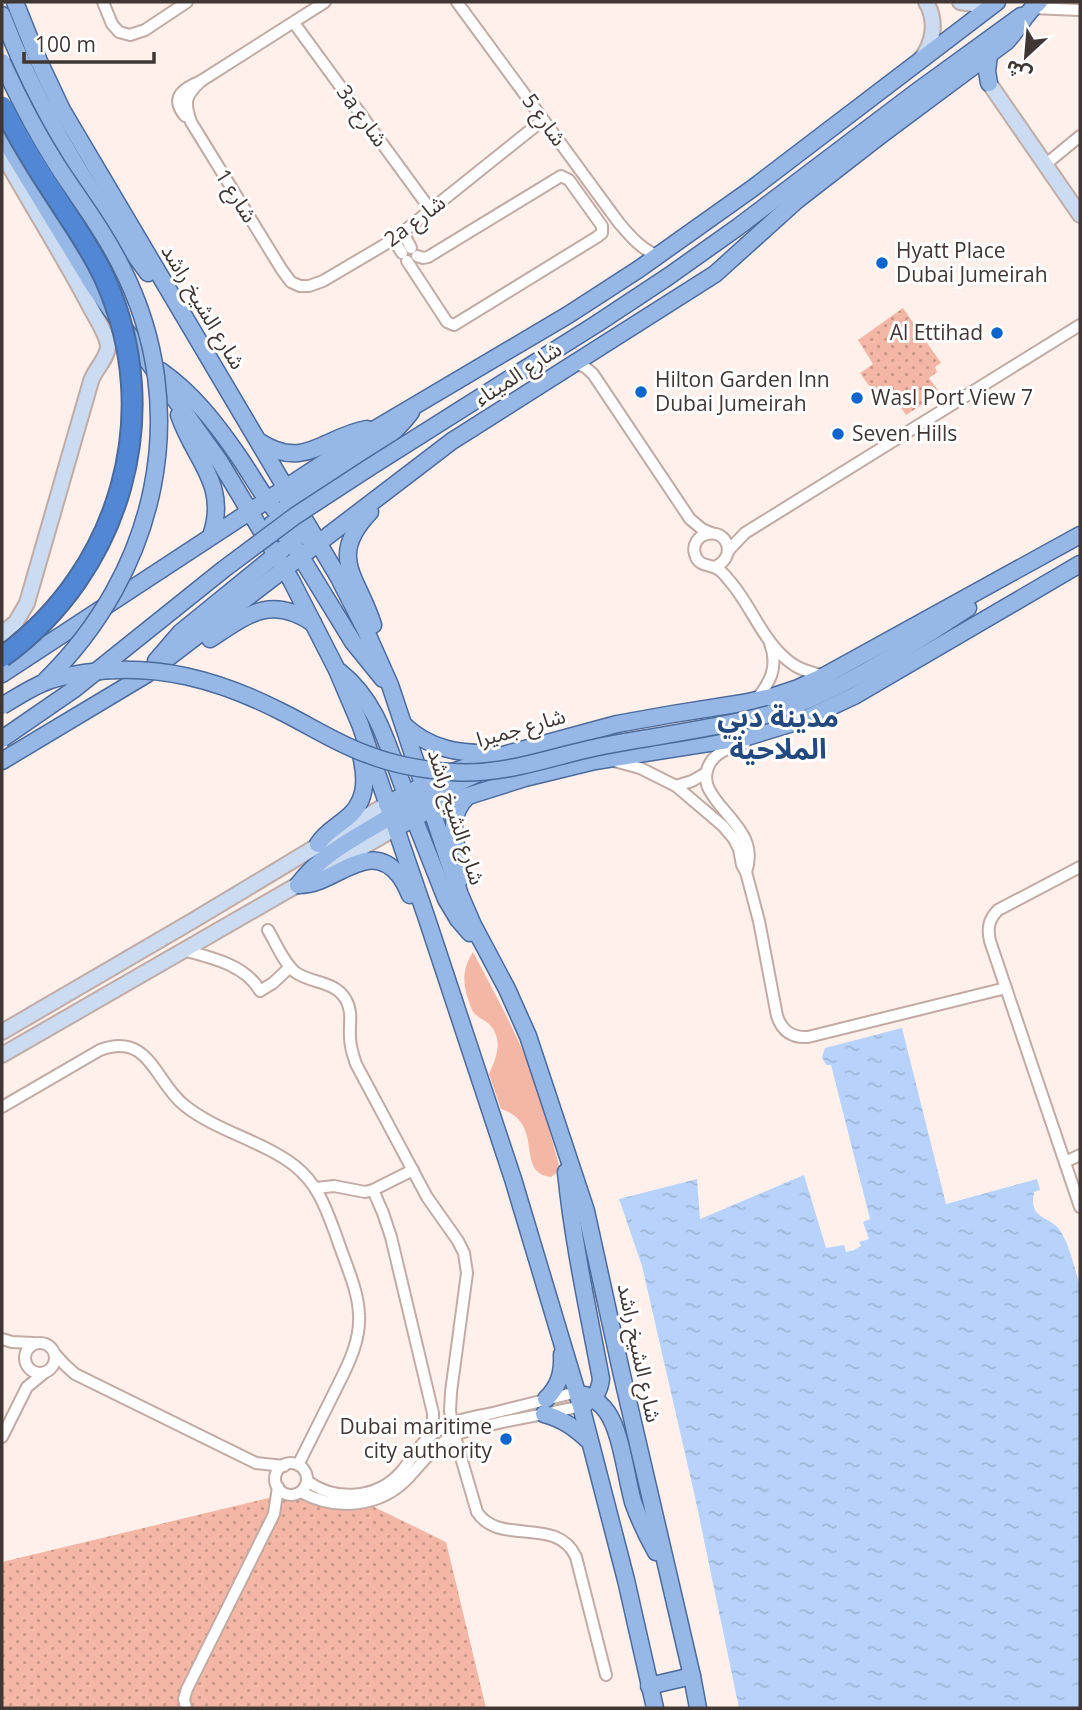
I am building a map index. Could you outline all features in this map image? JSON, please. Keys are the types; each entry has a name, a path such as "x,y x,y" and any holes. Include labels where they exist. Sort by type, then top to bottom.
{"highway":[{"path":"2,106 40,173 85,241 107,283 124,336 131,372 133,404 125,473 100,542 61,602 34,631 2,657"}],"main road":[{"name":"شارع الشيخ راشد","path":"15,2 62,110 289,494 297,530"},
{"name":"شارع الميناء","path":"2,674 266,500 289,494 377,428 639,269 762,181 996,2"},
{"path":"2,739 73,690 295,516 598,323 704,252 1035,5"},
{"name":"شارع الميناء","path":"2,761 147,674 178,652 277,556 301,556 453,441 727,265 782,213 1011,37 1035,5"},
{"path":"2,15 35,94 55,132 136,257 183,315"},
{"path":"989,55 989,83"},
{"path":"2,62 44,143 100,227 131,287 150,345 159,422 150,499 136,546 116,590 70,655 42,683 2,715"},
{"path":"964,72 989,83"},
{"name":"شارع الشيخ راشد","path":"2,135 75,256 147,362 220,462 277,556 337,670 360,724 460,895 528,1036 593,1236 607,1311 698,1708"},
{"path":"727,265 756,229 807,185 833,154"},
{"path":"147,362 179,385 198,403 238,455 276,520 277,556"},
{"path":"175,399 189,439 213,485 216,511 211,536"},
{"path":"276,520 289,494 384,440 399,427 416,404"},
{"path":"258,441 277,451 298,453 318,449 353,432 377,428"},
{"path":"379,658 372,620 351,573 349,546 359,524 401,480"},
{"path":"249,511 276,520 318,543"},
{"path":"147,674 162,652 181,632 277,556 297,530"},
{"path":"297,530 301,556 352,642 390,685"},
{"name":"شارع جميرا","path":"516,751 617,724 755,701 785,693 824,676 1080,535"},
{"name":"شارع الشيخ راشد","path":"318,543 353,604 379,658 404,725 409,806 426,916 513,1179 562,1342 584,1399 591,1443 655,1708"},
{"path":"2,706 43,683 74,674 119,668 163,671 208,681 251,697 368,755 417,768 484,772 534,764 598,747 732,724 806,702 858,677 1017,579 1045,555"},
{"path":"409,806 468,796 525,778 595,761 729,741 803,720 838,705 1080,564"},
{"path":"178,652 201,644 240,618 260,611 288,612 302,616 314,624"},
{"path":"337,670 360,691 372,708 451,909 465,928 482,944"},
{"path":"318,844 327,833 351,815 362,797 365,777 360,748 360,724"},
{"path":"404,725 422,740 443,749 476,753 516,751"},
{"path":"298,885 329,853 409,806 494,765 516,751"},
{"path":"460,895 461,873 453,826 458,807 468,796"},
{"path":"298,885 322,880 360,862 378,862 398,873 426,916"},
{"path":"564,1140 572,1219 601,1379 599,1390 584,1399"},
{"path":"562,1342 563,1362 559,1381 545,1407 591,1443"},
{"path":"584,1399 608,1412 614,1424 634,1504 666,1569"},
{"path":"649,1686 692,1676"}],"street":[{"path":"103,2 112,24 124,34 140,32 187,2"},
{"path":"294,23 325,2"},
{"name":"شارع 5","path":"457,2 632,238 658,256"},
{"path":"918,63 932,36 932,16 926,2"},
{"path":"960,2 980,5 996,2"},
{"path":"1035,5 1080,10"},
{"name":"شارع 1","path":"294,23 201,81 183,98 179,107 191,122 282,270 299,289"},
{"name":"3a شارع","path":"294,23 430,209"},
{"path":"989,83 1080,215"},
{"name":"2a شارع","path":"299,289 312,290 393,239 545,122"},
{"path":"1044,161 1079,137"},
{"path":"2,153 105,335 108,347 91,381 27,603 16,622 2,634"},
{"path":"393,239 409,255 428,257 561,176 569,180 602,226 597,237 454,325 447,322 409,255 403,232"},
{"name":"شارع 5","path":"632,238 638,254 639,269"},
{"path":"714,567 723,563 745,533 1080,325"},
{"path":"592,351 593,374"},
{"path":"575,363 593,374 690,519 702,529 723,538 745,533"},
{"path":"690,519 696,543 694,553 698,561 723,573 783,657 794,665 824,676"},
{"path":"696,543 702,536 711,533"},
{"path":"723,538 726,542 727,570 733,586"},
{"path":"755,701 773,669 774,657 767,638"},
{"path":"767,731 718,754 709,764 706,782 709,791 738,825 744,837 749,857 747,872 777,1016 783,1028 794,1036 808,1037 1006,988"},
{"path":"595,761 616,761 640,768 676,786 731,834 747,872"},
{"path":"676,786 706,773"},
{"path":"2,1032 213,909 318,844 409,806"},
{"path":"1080,867 993,915 988,934 1080,1207"},
{"path":"2,1055 298,885"},
{"path":"268,930 290,967 301,975 332,987 346,999 350,1010 353,1056 435,1211 461,1247 466,1260 467,1273 451,1392 453,1429 475,1506 481,1517 490,1525 555,1536 565,1542 573,1552 606,1675"},
{"path":"183,950 219,961 241,973 257,985 260,991 290,967"},
{"path":"2,1107 100,1050 118,1046 131,1048 146,1057 171,1093 183,1104 290,1163 316,1188 325,1204 356,1294 359,1324 353,1352 298,1465"},
{"path":"1065,1162 1080,1155"},
{"path":"316,1188 334,1186 360,1192 373,1190 413,1170"},
{"path":"373,1190 395,1249 433,1413 433,1433"},
{"path":"3,1340 46,1343 75,1374 256,1463 288,1495 299,1493 338,1504 358,1504 377,1499 402,1484 453,1429"},
{"path":"3,1340 34,1372 75,1374"},
{"path":"27,1387 26,1351 34,1343"},
{"path":"2,1437 27,1387 54,1365 55,1355"},
{"path":"307,1481 327,1492 341,1494 356,1495 377,1489 396,1476 433,1433 474,1428 545,1407 584,1399"},
{"path":"186,1708 184,1699 187,1689 274,1514 304,1489 307,1481 306,1473 298,1465 256,1463"},
{"path":"274,1514 276,1475 284,1465"}],"shaded area":[{"path":"903,308 941,363 935,367 937,372 929,378 940,393 906,415 886,385 874,393 860,373 873,364 858,340"},
{"path":"473,952 532,1073 559,1165 559,1171 551,1177 540,1174 534,1167 523,1125 515,1116 501,1109 489,1074 498,1048 496,1035 488,1023 472,1011 465,986 465,969"},
{"path":"327,1484 446,1542 486,1708 2,1708 2,1562"}],"water":[{"path":"902,1028 946,1204 1037,1179 1040,1190 1034,1192 1033,1201 1036,1212 1054,1224 1063,1235 1080,1286 1080,1708 739,1708 695,1497 642,1266 619,1199 697,1179 700,1219 804,1175 826,1248 844,1245 846,1252 861,1246 859,1242 869,1239 863,1222 870,1219 831,1065 826,1065 822,1057 825,1048"}],"place":[{"name":"Hyatt Place Dubai Jumeirah","path":"882,263"},
{"name":"Al Ettihad","path":"997,333"},
{"name":"Hilton Garden Inn Dubai Jumeirah","path":"641,392"},
{"name":"Wasl Port View 7","path":"857,398"},
{"name":"Seven Hills","path":"838,434"},
{"name":"Dubai maritime city authority","path":"506,1439"}],"district":[{"name":"مدينة دبي الملاحية","path":"778,733"}]}
